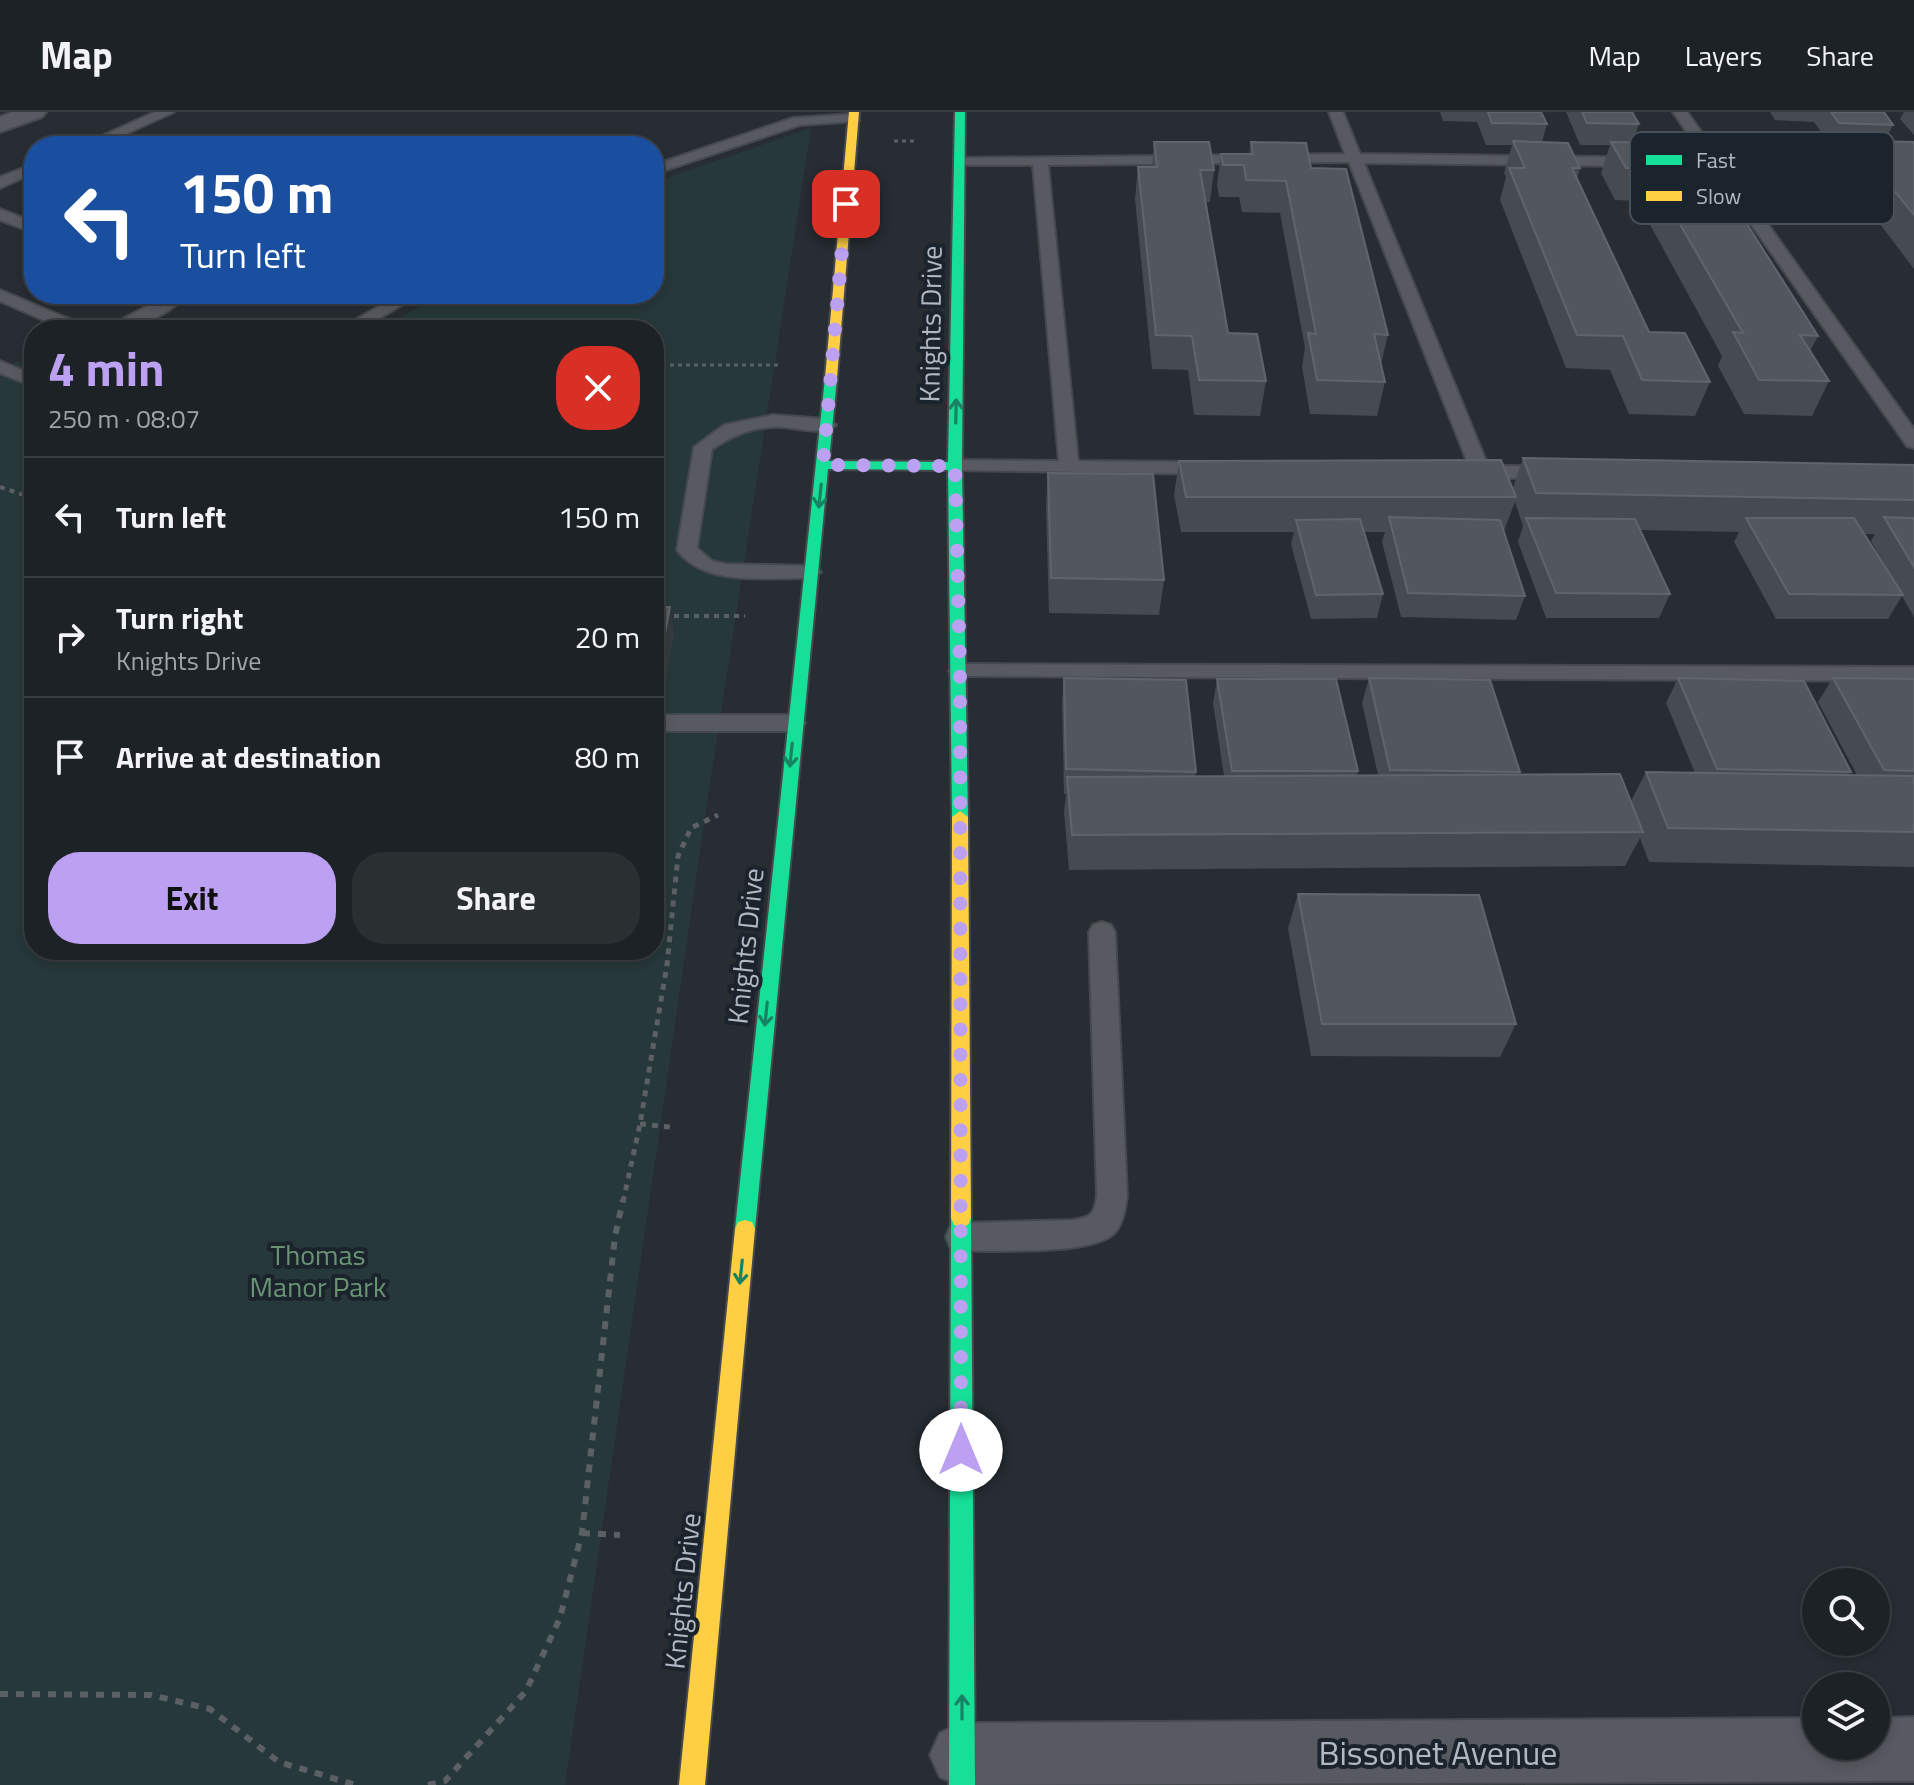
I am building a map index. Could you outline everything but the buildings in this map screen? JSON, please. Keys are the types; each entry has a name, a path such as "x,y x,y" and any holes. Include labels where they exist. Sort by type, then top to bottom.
{"street":[{"path":"0,125 34,112"},
{"name":"Knights Drive","path":"960,112 955,466 960,671 962,1770"},
{"name":"Knights Drive","path":"692,1785 794,723 827,425 854,115"},
{"path":"823,465 955,466"},
{"name":"Bissonet Avenue","path":"962,1770 1914,1749"}],"lane":[{"path":"111,136 167,112"},
{"path":"1336,112 1481,472"},
{"path":"1680,112 1693,132"},
{"path":"664,167 798,121 854,115"},
{"path":"961,161 1355,158 1630,163"},
{"path":"1040,160 1069,465"},
{"path":"1894,165 1914,165"},
{"path":"0,183 24,172"},
{"path":"0,214 24,224"},
{"path":"1757,224 1914,442"},
{"path":"0,295 57,320"},
{"path":"139,320 168,304"},
{"path":"365,320 394,304"},
{"path":"0,366 24,377"},
{"path":"811,572 726,570 705,566 687,550 703,447 731,429 773,421 827,425"},
{"path":"955,466 1227,468"},
{"path":"1449,472 1573,472"},
{"path":"960,671 1914,674"},
{"path":"664,723 794,723"},
{"path":"961,1237 1097,1229 1108,1219 1112,1196 1102,932"}],"path":[{"path":"892,141 922,141"},
{"path":"664,365 781,365"},
{"path":"0,487 24,495"},
{"path":"664,616 745,616"},
{"path":"428,1785 445,1781 526,1691 560,1618 582,1533 615,1236 640,1124 667,965 678,856 691,828 718,815"},
{"path":"640,1124 670,1127"},
{"path":"582,1533 620,1535"},
{"path":"0,1694 151,1695 210,1709 279,1762 356,1785"}],"green space":[{"name":"Thomas Manor Park","path":"811,128 706,809 565,1785 0,1785 0,370 18,361 24,364 24,960 664,960 664,320 396,320 424,304 664,304 664,179"}],"traffic: fast":[{"path":"960,112 955,466 960,817"},
{"path":"745,1229 831,378"},
{"path":"823,465 955,466"},
{"path":"961,1218 962,1785"}],"traffic: slow":[{"path":"831,378 854,112"},
{"path":"960,817 961,1218"},
{"path":"692,1785 745,1229"}],"route":[{"path":"846,204 823,465 955,466 960,671 961,1450"}]}
